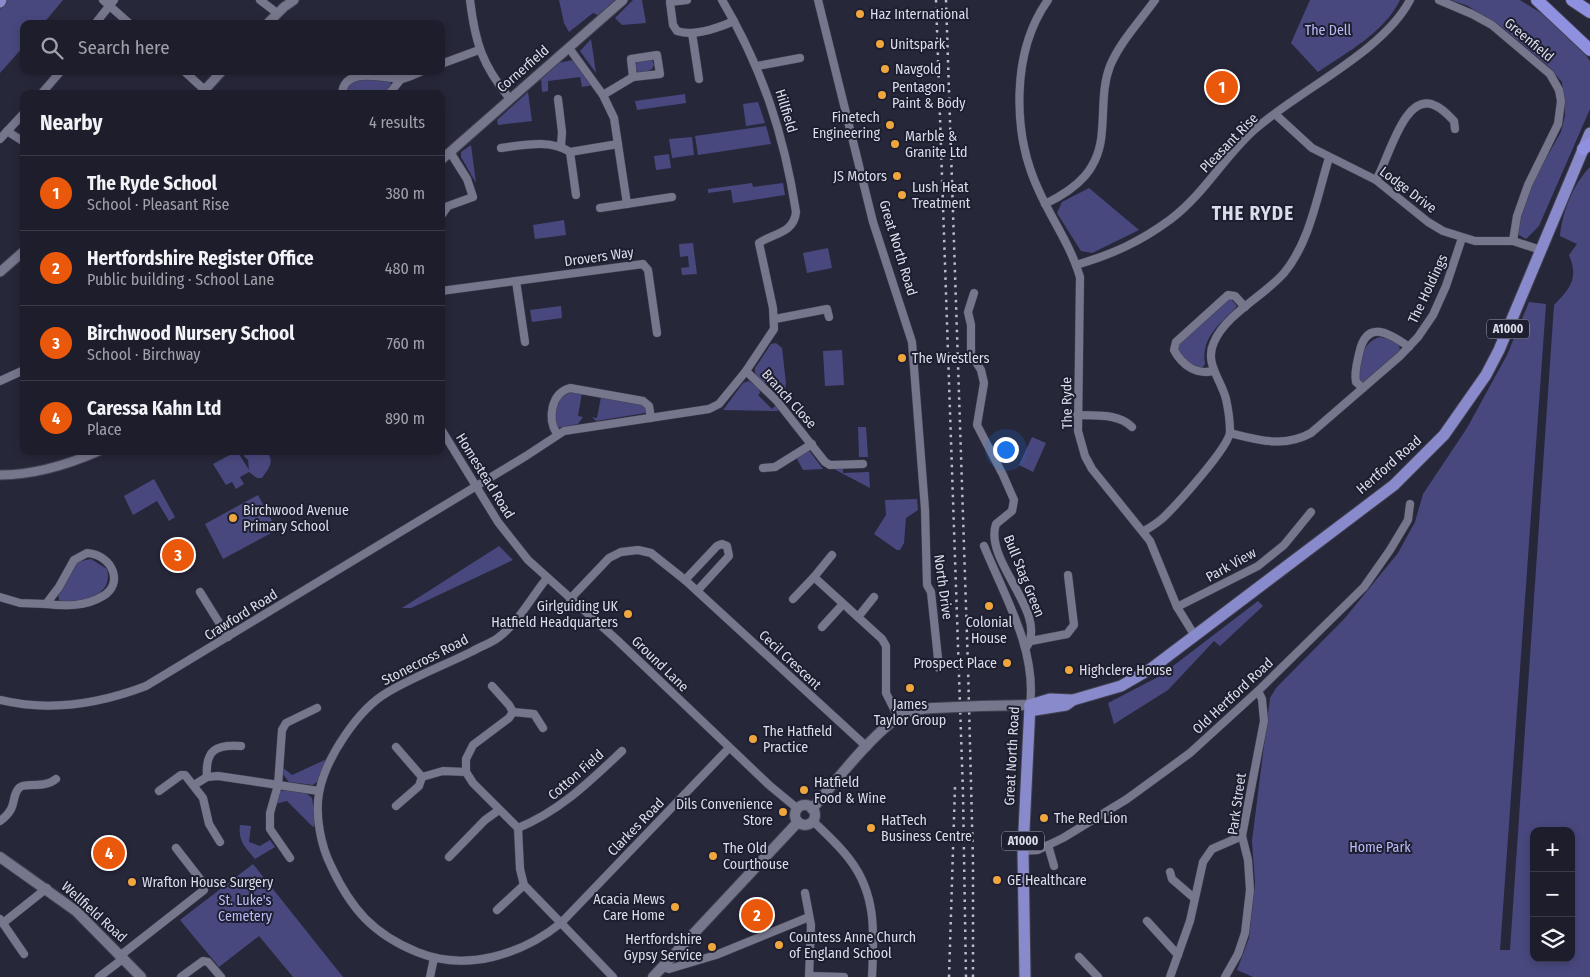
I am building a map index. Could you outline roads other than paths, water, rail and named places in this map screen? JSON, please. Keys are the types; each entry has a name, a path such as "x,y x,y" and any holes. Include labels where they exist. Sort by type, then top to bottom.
{"highway":[{"path":"1537,0 1590,50"},
{"path":"1572,0 1590,12"}],"main road":[{"name":"Hertford Road","path":"1030,705 1035,710 1066,705 1073,700 1121,686 1152,668 1394,485 1444,435 1469,401 1499,350 1540,250 1587,146 1590,133"},
{"path":"812,809 866,747 898,717 914,710 934,708 1030,705"},
{"name":"Great North Road","path":"1025,977 1023,851 1030,705"},
{"path":"806,806 815,813 813,821 808,825 798,822 796,815 798,809 806,806"},
{"path":"653,977 798,822"},
{"name":"Wellfield Road","path":"0,857 47,888 76,911 141,977"}],"street":[{"path":"260,0 277,13"},
{"path":"271,20 294,0"},
{"path":"470,0 479,50 501,87 510,98"},
{"name":"Cornerfield","path":"445,156 623,0"},
{"path":"687,0 670,2 672,17 677,30 692,33 722,27 734,21"},
{"name":"Hillfield","path":"722,0 757,66 770,98 784,149 796,212 793,225 759,243 775,319"},
{"name":"Great North Road","path":"818,0 873,222 912,342 925,509"},
{"name":"The Ryde","path":"1048,0 1033,28 1022,68 1020,88 1026,151 1038,189 1076,265 1081,287 1077,415 1082,446 1092,469 1144,531 1150,541 1177,607 1195,636"},
{"path":"1045,204 1076,187 1094,163 1100,149 1104,89 1110,66 1121,47 1155,0"},
{"name":"Pleasant Rise","path":"1076,265 1127,248 1172,218 1212,179 1253,131 1389,30 1410,0"},
{"name":"Greenfield","path":"1438,0 1472,14 1492,26 1550,74 1559,90 1561,101 1558,124 1528,185 1517,216 1512,241"},
{"path":"98,20 109,2 126,20"},
{"path":"692,33 699,79"},
{"path":"569,48 603,95 614,118 627,204"},
{"path":"445,63 479,50"},
{"path":"757,66 800,58"},
{"path":"44,90 58,75"},
{"path":"188,75 203,90"},
{"path":"207,90 219,75"},
{"path":"392,90 401,79 412,75"},
{"path":"343,90 346,83 355,77 388,76 401,79"},
{"path":"603,95 633,77"},
{"path":"558,98 562,132 561,146"},
{"path":"1376,180 1382,171 1398,129 1417,107 1428,104 1438,106 1454,121 1454,128"},
{"name":"Lodge Drive","path":"1276,114 1312,148 1376,180 1428,222 1462,238 1475,241 1512,241 1540,250"},
{"path":"0,139 20,117"},
{"path":"7,131 20,139"},
{"path":"501,148 539,143 561,146 570,152 618,144"},
{"path":"445,210 448,206 473,197 468,179 450,152"},
{"path":"570,152 576,195"},
{"path":"1144,531 1165,516 1203,473 1230,433 1226,400 1213,371 1211,360 1213,342 1218,334 1245,307 1269,288 1294,258 1303,241 1329,158"},
{"path":"600,208 672,197"},
{"name":"The Holdings","path":"1230,433 1286,443 1299,440 1311,433 1409,347 1432,315 1456,262 1462,238"},
{"path":"0,272 20,254"},
{"name":"Drovers Way","path":"445,290 643,264 648,270 657,333"},
{"path":"516,281 525,342"},
{"name":"Bull Stag Green","path":"974,293 968,312 972,354 981,370 984,383 978,430 1003,475 1014,500 1012,511 996,524 994,540 1030,622 1031,641"},
{"path":"1213,371 1199,373 1191,370 1174,350 1176,342 1225,296 1235,296 1245,307"},
{"path":"775,319 828,309 829,316"},
{"name":"Crawford Road","path":"0,700 49,706 78,704 119,696 146,686 477,486 557,434 586,427 715,407 746,371 771,336 775,319"},
{"path":"1363,388 1356,382 1355,372 1361,345 1368,333 1387,334 1409,347"},
{"name":"Branch Close","path":"746,371 777,401 830,465 863,464"},
{"path":"0,380 20,372"},
{"path":"557,434 552,421 554,400 563,390 570,388 643,401 649,406 651,418"},
{"path":"1077,415 1117,417 1126,421 1132,427"},
{"name":"Homestead Road","path":"445,435 508,535"},
{"name":"Branch Close","path":"763,468 775,467 812,444"},
{"path":"0,475 34,473 58,468 89,455"},
{"name":"Old Hertford Road","path":"1023,851 1038,850 1048,845 1147,785 1190,753 1258,691 1364,587 1408,520 1410,504"},
{"name":"North Drive","path":"925,509 927,585 931,592 939,668"},
{"name":"Park View","path":"1177,607 1258,566 1284,545 1311,512"},
{"name":"Ground Lane","path":"508,535 528,560 547,578 616,639 769,786 798,809"},
{"path":"685,580 717,546 727,546 729,556 696,591"},
{"name":"Great North Road","path":"984,546 1026,648 1032,688 1030,705"},
{"name":"Cecil Crescent","path":"570,599 609,558 621,552 638,550 651,553 685,580 866,747"},
{"path":"0,597 20,603 69,606 90,602 105,595 113,582 113,573 108,561 96,554 81,555 70,565 59,588 46,604"},
{"path":"793,599 832,555"},
{"path":"1026,648 1031,641 1067,634 1072,630 1074,625 1068,575"},
{"path":"814,577 882,639 886,646 886,693 898,717"},
{"name":"Stonecross Road","path":"547,578 499,638 386,693 354,722 341,741 319,791 320,824 327,858 352,904 367,922 381,933 406,947 434,958 464,960 490,958 514,952 532,944 561,923"},
{"path":"200,592 228,638"},
{"path":"858,617 874,597"},
{"path":"822,627 843,604"},
{"path":"492,686 513,712 534,714 543,728"},
{"name":"Park Street","path":"1225,977 1238,954 1245,933 1250,890 1248,860 1242,836 1264,721 1262,699 1258,691"},
{"path":"290,858 270,829 270,812 278,785 282,730 286,723 317,708"},
{"path":"513,712 509,718 473,745 466,759 466,772 499,810 518,828 520,869 524,885 613,977"},
{"path":"207,776 208,756 226,744 241,746"},
{"path":"396,747 422,777"},
{"name":"Clarkes Road","path":"561,923 729,748"},
{"name":"Cotton Field","path":"518,828 558,808 583,789 622,751"},
{"path":"422,777 443,771 466,772"},
{"path":"158,791 181,775 185,775 205,802 209,824 220,842"},
{"path":"194,786 207,776 218,776 319,791"},
{"path":"396,806 419,786 422,777"},
{"path":"0,821 11,813 18,789 22,786 49,785 56,779"},
{"path":"449,856 485,820 499,810"},
{"path":"813,821 850,859 861,876 870,897 874,928 872,977"},
{"path":"1170,977 1190,921 1202,864 1212,849 1242,836"},
{"path":"1048,845 1054,866"},
{"path":"99,977 204,890 204,884 176,848"},
{"path":"184,858 192,852"},
{"path":"1170,872 1172,879 1194,898"},
{"path":"497,910 524,885"},
{"path":"24,954 1,921 47,888"},
{"path":"805,893 809,917 810,976 844,976"},
{"path":"663,967 669,969 716,955 809,917"},
{"path":"1147,921 1178,955"},
{"path":"1080,957 1097,977"},
{"path":"430,977 434,958"},
{"path":"181,977 203,961 208,962 221,977"}],"railway":[{"path":"936,0 963,793 966,977"},
{"path":"946,0 968,667 973,861 973,977"},
{"path":"949,977 955,787"}],"place":[{"name":"Haz International","path":"860,14"},
{"name":"Unitspark","path":"880,44"},
{"name":"Navgold","path":"885,69"},
{"name":"The Ryde School","path":"1222,87"},
{"name":"Pentagon Paint & Body","path":"882,95"},
{"name":"Finetech Engineering","path":"890,125"},
{"name":"Marble & Granite Ltd","path":"895,144"},
{"name":"JS Motors","path":"897,176"},
{"name":"Lush Heat Treatment","path":"902,195"},
{"name":"The Wrestlers","path":"902,358"},
{"name":"Birchwood Avenue Primary School","path":"233,518"},
{"name":"Birchwood Nursery School","path":"178,555"},
{"name":"Colonial House","path":"989,606"},
{"name":"Girlguiding UK Hatfield Headquarters","path":"628,614"},
{"name":"Prospect Place","path":"1007,663"},
{"name":"Highclere House","path":"1069,670"},
{"name":"James Taylor Group","path":"910,688"},
{"name":"The Hatfield Practice","path":"753,739"},
{"name":"Hatfield Food & Wine","path":"804,790"},
{"name":"Dils Convenience Store","path":"783,812"},
{"name":"The Red Lion","path":"1044,818"},
{"name":"HatTech Business Centre","path":"871,828"},
{"name":"Caressa Kahn Ltd","path":"109,853"},
{"name":"The Old Courthouse","path":"713,856"},
{"name":"GE Healthcare","path":"997,880"},
{"name":"Wrafton House Surgery","path":"132,882"},
{"name":"Acacia Mews Care Home","path":"675,907"},
{"name":"Hertfordshire Register Office","path":"757,915"},
{"name":"Countess Anne Church of England School","path":"779,945"},
{"name":"Hertfordshire Gypsy Service","path":"712,947"}],"district":[{"name":"THE RYDE","path":"1253,213"}],"park label":[{"name":"The Dell","path":"1328,30"},
{"name":"Home Park","path":"1380,847"},
{"name":"St. Luke's Cemetery","path":"245,908"}]}
